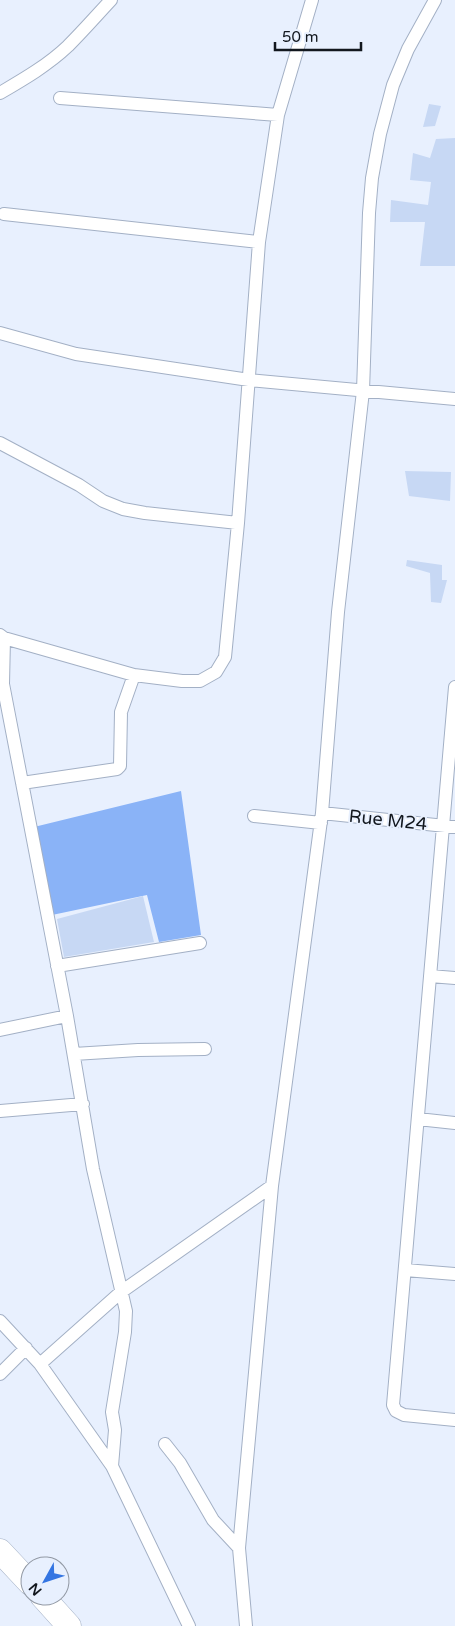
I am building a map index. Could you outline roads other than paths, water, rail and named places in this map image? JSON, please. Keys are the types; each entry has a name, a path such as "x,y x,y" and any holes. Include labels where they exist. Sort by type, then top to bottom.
{"highway":[{"path":"0,1551 20,1572"},
{"path":"51,1606 70,1626"}],"street":[{"path":"0,93 32,75 68,46 111,0"},
{"path":"112,1466 115,1430 112,1412 125,1332 126,1311 93,1168 58,966 2,684 2,637 134,675 182,681 200,682 216,672 225,657 238,523 259,242 278,115 312,0"},
{"path":"246,1626 239,1548 272,1186 321,818 338,612 363,390 369,213 372,178 378,143 393,85 408,49 435,0"},
{"path":"60,98 278,115"},
{"path":"4,214 259,242"},
{"path":"0,333 76,354 249,380 455,399"},
{"path":"0,443 79,485 103,501 123,509 238,523"},
{"path":"22,784 117,769 120,766 121,712 134,675"},
{"path":"455,687 449,826 430,976 393,1405 396,1411 404,1415 455,1420"},
{"name":"Rue M24","path":"254,816 449,826"},
{"path":"58,966 200,943"},
{"path":"430,976 455,978"},
{"path":"0,1030 67,1016"},
{"path":"74,1054 138,1050 205,1049"},
{"path":"0,1111 83,1104"},
{"path":"418,1119 455,1123"},
{"path":"40,1364 121,1292 272,1186"},
{"path":"405,1270 455,1274"},
{"path":"0,1321 40,1364 112,1466 189,1626"},
{"path":"0,1374 26,1348"},
{"path":"165,1444 180,1463 214,1520 239,1548"}]}
